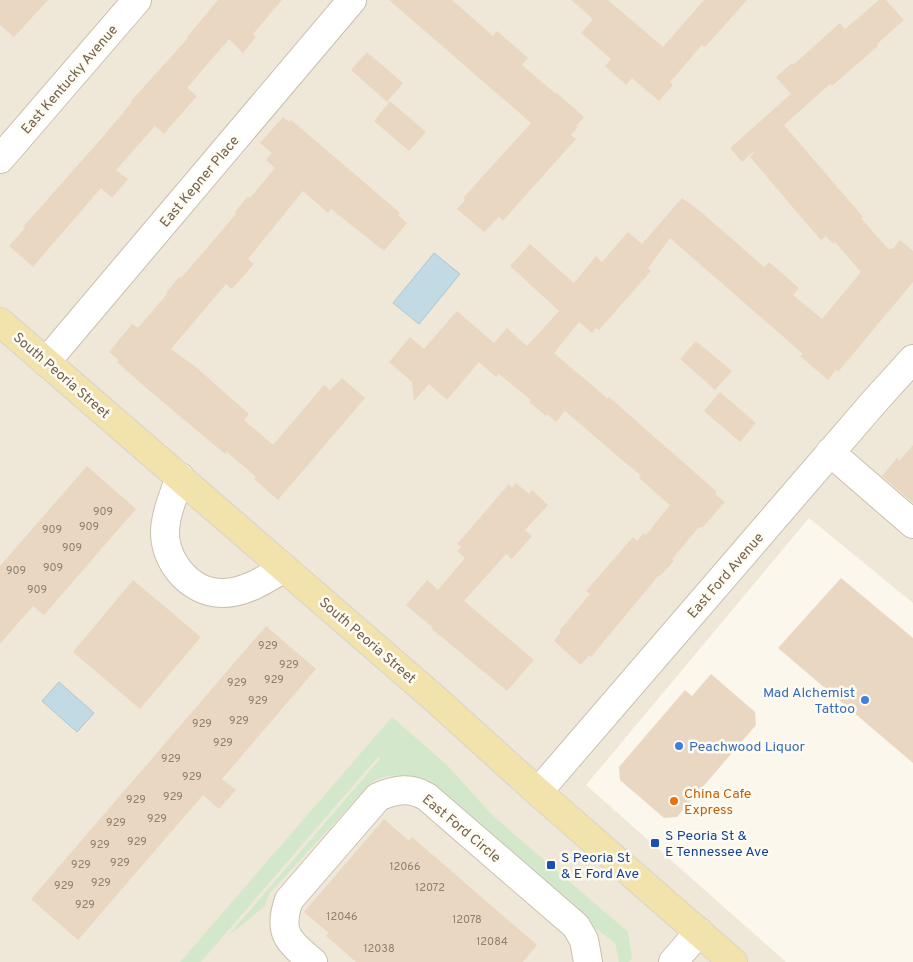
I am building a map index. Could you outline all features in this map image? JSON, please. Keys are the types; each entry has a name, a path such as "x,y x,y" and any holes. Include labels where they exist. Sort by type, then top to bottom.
{"main road":[{"name":"South Peoria Street","path":"0,322 433,697 538,792 733,962"}],"street":[{"name":"East Kentucky Avenue","path":"0,159 137,0"},
{"name":"East Kepner Place","path":"46,362 352,0"},
{"name":"East Ford Avenue","path":"538,792 830,452 913,359"},
{"path":"830,452 913,524"},
{"path":"180,477 165,523 166,544 171,558 184,576 193,583 208,590 223,593 239,591 255,585 284,568"},
{"name":"East Ford Circle","path":"313,962 292,944 285,930 284,915 289,900 378,797 393,790 408,789 427,797 576,926 584,940 588,962"},
{"path":"673,962 699,932"}],"shaded area":[{"path":"0,0 913,0 913,603 809,518 586,785 786,962 0,962"}],"green space":[{"path":"392,717 447,765 492,815 628,932 632,958 629,962 619,962 615,943 572,911 420,782 396,776 385,777 372,782 270,893 264,907 227,937 380,759 378,757 201,962 180,962"}],"water":[{"path":"434,253 460,274 419,324 393,303"},
{"path":"59,682 94,713 77,732 42,701"}],"building":[{"path":"0,0 48,0 14,37 0,25"},
{"path":"218,0 282,0 253,34 256,37 243,53 229,39 187,88 197,96 164,134 155,126 116,170 128,179 112,198 101,188 33,267 9,246 25,228 23,227 101,139 131,101 188,38"},
{"path":"389,0 452,0 493,36 497,31 528,58 522,65 584,117 571,135 576,139 503,221 499,217 484,232 457,209 465,200 463,198 531,123"},
{"path":"571,0 608,0 663,47 704,0 747,0 705,47 702,45 670,82 673,85 659,101 632,78 626,85 605,66 611,59 581,33 593,19"},
{"path":"879,0 886,0 904,20 877,44 878,46 832,86 830,84 784,125 889,250 893,249 900,240 913,251 913,282 838,372 836,370 828,380 800,356 803,354 670,238 648,268 651,271 599,330 596,328 592,333 579,322 554,353 608,399 609,397 717,492 715,494 725,502 704,526 699,527 672,559 674,561 659,575 591,657 589,655 581,665 554,641 561,632 559,631 590,594 586,591 633,537 637,541 644,533 646,535 670,505 639,478 641,476 565,411 556,422 529,402 531,400 499,374 496,377 479,362 447,400 429,384 414,401 412,382 389,362 410,337 424,349 457,311 494,343 507,328 527,346 559,311 510,266 530,244 574,283 596,256 602,262 628,232 642,244 682,198 700,211 764,267 769,262 799,288 793,295 822,319 861,272 835,242 833,244 826,236 821,240 750,157 753,152 742,162 730,148 791,94 776,77 792,63 793,65 840,23 845,29"},
{"path":"367,52 403,83 387,102 351,70"},
{"path":"390,101 426,132 409,151 374,121"},
{"path":"283,117 289,122 291,120 350,170 400,213 398,215 407,223 384,251 331,209 328,213 303,191 248,259 254,264 232,289 226,284 171,349 197,368 249,414 244,420 273,445 324,385 330,390 342,378 365,398 278,500 254,479 256,477 227,452 225,454 151,392 117,362 119,360 109,352 132,324 138,328 179,277 181,278 236,214 235,212 248,196 250,198 275,168 266,160 272,153 260,143"},
{"path":"696,341 732,371 715,390 680,359"},
{"path":"720,392 756,423 740,442 704,411"},
{"path":"913,445 913,503 882,476 897,458 899,461"},
{"path":"87,466 136,509 44,615 33,606 0,644 0,566"},
{"path":"516,483 529,494 532,490 548,505 525,530 532,536 512,559 506,554 464,601 534,660 507,691 406,605 427,580 438,590 465,558 457,551 461,547 457,544 509,484 512,488"},
{"path":"841,578 913,638 913,763 778,648"},
{"path":"133,580 201,637 140,709 73,652"},
{"path":"266,626 316,669 222,779 236,790 219,809 203,795 78,940 31,899"},
{"path":"711,674 755,712 756,725 677,817 664,818 620,780 619,767 685,690 692,696"},
{"path":"384,819 409,841 412,837 537,945 523,962 356,962 326,936 329,933 304,912"}],"place":[{"name":"Mad Alchemist Tattoo","path":"865,700"},
{"name":"Peachwood Liquor","path":"679,746"},
{"name":"China Cafe Express","path":"674,801"},
{"name":"S Peoria St & E Tennessee Ave","path":"655,843"},
{"name":"S Peoria St & E Ford Ave","path":"551,865"}]}
